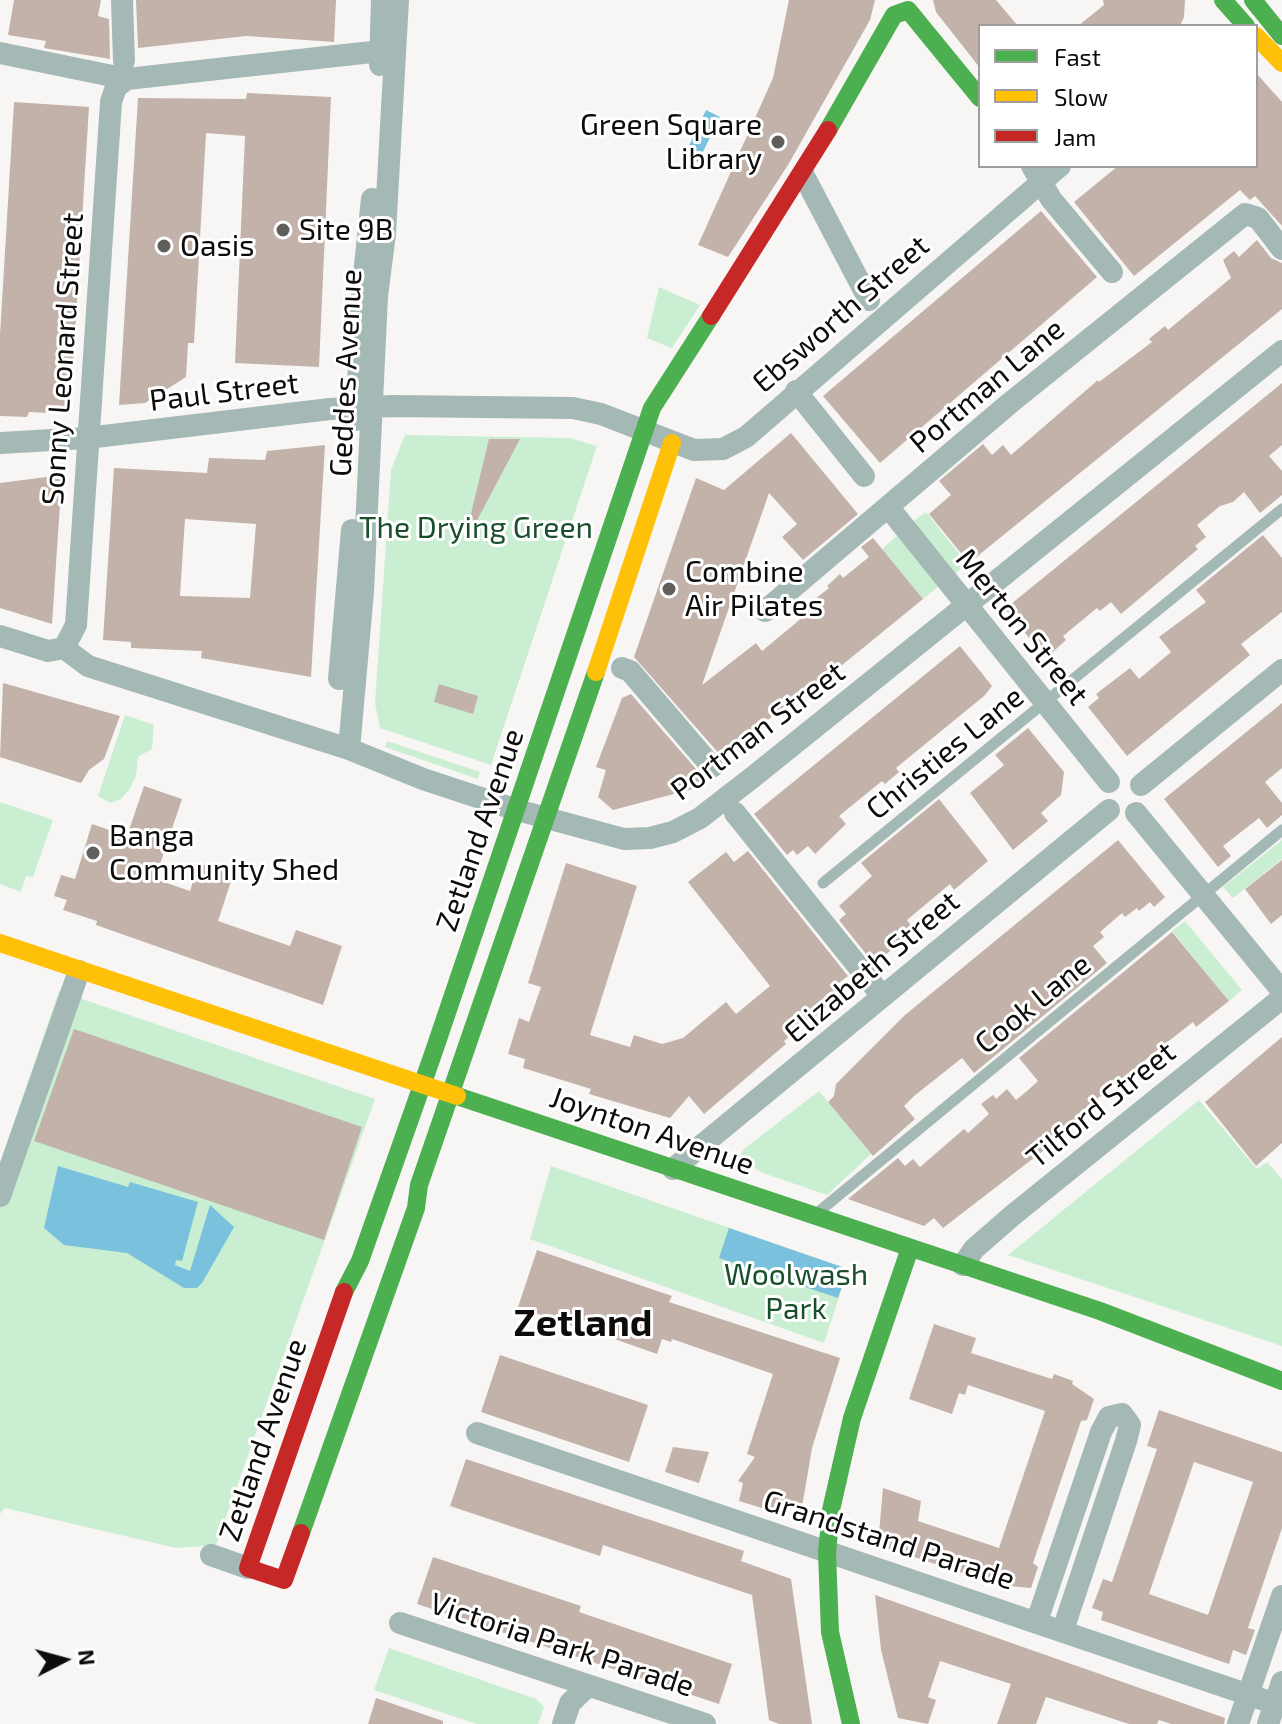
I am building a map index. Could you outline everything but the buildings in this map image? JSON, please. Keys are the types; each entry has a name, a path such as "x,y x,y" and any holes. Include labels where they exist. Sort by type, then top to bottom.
{"street":[{"path":"122,0 126,70"},
{"name":"Geddes Avenue","path":"365,407 361,303 369,249 382,0"},
{"name":"Geddes Avenue","path":"342,746 351,551 398,0"},
{"path":"1223,0 1242,24"},
{"path":"1253,0 1282,36"},
{"name":"Zetland Avenue","path":"672,443 548,819 284,1580 248,1568 347,1284 362,1257 652,408 803,174 891,18 908,10 977,94"},
{"path":"1258,40 1282,63"},
{"path":"0,53 126,70 381,51"},
{"name":"Sonny Leonard Street","path":"64,648 76,625 111,102 126,70"},
{"path":"1045,171 1051,199 1112,272"},
{"name":"Ebsworth Street","path":"643,432 705,451 723,449 746,437 1045,171"},
{"path":"803,174 869,300"},
{"name":"Portman Lane","path":"765,611 1010,403 1235,221 1251,214 1282,249"},
{"name":"Portman Street","path":"0,636 48,651 64,648 88,666 342,746 423,779 517,810 624,839 650,838 673,832 700,818 1282,351"},
{"path":"796,391 864,476"},
{"name":"Paul Street","path":"0,443 87,438 365,407 573,408 601,414 643,432"},
{"name":"Merton Street","path":"889,508 1109,782"},
{"path":"622,668 630,671 712,767"},
{"path":"1141,785 1282,670"},
{"path":"1126,776 1141,785 1144,797 1136,813 1125,817 1109,810 1104,799 1109,782 1126,776"},
{"name":"Elizabeth Street","path":"673,1169 1109,810"},
{"path":"735,813 882,996"},
{"path":"1136,813 1282,991"},
{"name":"Joynton Avenue","path":"0,943 1100,1311 1282,1381"},
{"path":"0,1196 79,971"},
{"name":"Tilford Street","path":"963,1265 974,1249 1013,1215 1282,998"},
{"path":"851,1724 830,1632 827,1553 831,1510 852,1418 910,1248"},
{"path":"1037,1621 1101,1432 1109,1417 1122,1414 1130,1425 1126,1441 1063,1630"},
{"name":"Grandstand Parade","path":"477,1433 1277,1704"},
{"path":"211,1555 248,1568"},
{"path":"1238,1724 1282,1596"},
{"name":"Victoria Park Parade","path":"400,1623 705,1724"},
{"path":"563,1724 570,1703 587,1687"}],"lane":[{"name":"Christies Lane","path":"823,883 1282,509"},
{"name":"Cook Lane","path":"815,1215 1282,830"}],"green space":[{"path":"659,287 700,305 672,348 647,338"},
{"name":"The Drying Green","path":"405,435 570,438 597,446 491,765 380,728 375,703 391,470"},
{"path":"926,512 967,564 950,578 908,525"},
{"path":"898,535 939,586 923,599 882,549"},
{"path":"125,715 154,725 152,749 138,757 136,776 129,790 121,799 110,803 98,796"},
{"path":"387,741 480,772 478,779 385,747"},
{"path":"0,802 53,820 33,877 26,876 21,892 0,884"},
{"path":"1282,840 1282,859 1233,898 1223,887"},
{"path":"1185,921 1242,990 1229,1001 1172,931"},
{"path":"59,991 375,1099 216,1545 176,1548 5,1508 0,1514 0,1163"},
{"path":"819,1091 871,1154 827,1195 763,1173 742,1161 740,1156 744,1149"},
{"path":"1199,1100 1257,1169 1267,1162 1282,1179 1282,1346 1008,1255"},
{"name":"Woolwash Park","path":"551,1166 848,1269 824,1343 530,1239"},
{"path":"389,1648 536,1699 544,1707 538,1724 477,1724 374,1690"}],"water":[{"path":"706,110 720,117 698,162 684,156"},
{"path":"58,1166 128,1187 130,1182 198,1202 182,1261 176,1260 175,1265 190,1271 210,1205 234,1227 202,1283 197,1288 184,1288 127,1253 64,1245 44,1228"},
{"path":"729,1228 848,1269 838,1298 719,1258"}],"traffic: fast":[{"path":"1223,0 1244,24"},
{"path":"1253,0 1282,36"},
{"path":"828,130 894,15 908,10 978,96"},
{"path":"344,1292 360,1261 433,1054 652,408 711,316"},
{"path":"301,1533 416,1208 419,1185 596,672"},
{"path":"457,1096 1100,1311 1282,1381"},
{"path":"851,1724 830,1632 827,1553 831,1510 852,1418 910,1248"}],"traffic: slow":[{"path":"1258,38 1282,63"},
{"path":"596,672 672,443"},
{"path":"0,943 457,1096"}],"traffic: jam":[{"path":"711,316 828,130"},
{"path":"301,1533 284,1580 248,1568 344,1292"}],"place":[{"name":"Green Square Library","path":"778,142"},
{"name":"Site 9B","path":"283,230"},
{"name":"Oasis","path":"164,246"},
{"name":"Combine Air Pilates","path":"669,589"},
{"name":"Banga Community Shed","path":"93,853"}],"district":[{"name":"Zetland","path":"583,1323"}]}
